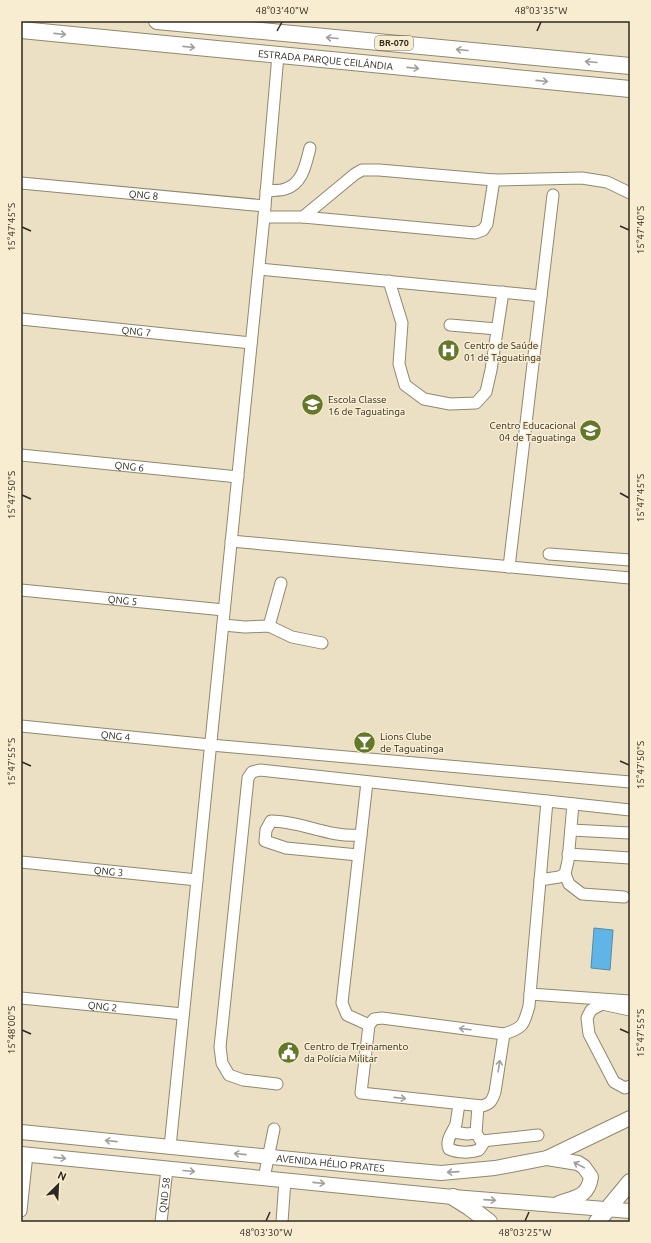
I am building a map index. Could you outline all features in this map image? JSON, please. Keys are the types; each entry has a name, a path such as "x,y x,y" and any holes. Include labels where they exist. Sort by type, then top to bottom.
{"highway":[{"name":"BR-070","path":"157,21 630,66"},
{"name":"ESTRADA PARQUE CEILÂNDIA","path":"21,30 630,89"},
{"path":"597,1222 630,1182"},
{"path":"453,1197 469,1206 490,1222"}],"main road":[{"name":"AVENIDA HÉLIO PRATES","path":"21,1132 441,1173 495,1168 547,1158 630,1118"},
{"name":"AVENIDA HÉLIO PRATES","path":"24,1154 453,1197 630,1211"},
{"path":"547,1158 578,1163 584,1167 591,1177 590,1186 586,1191 555,1205"}],"street":[{"path":"170,1147 265,212 278,55"},
{"path":"266,191 286,189 294,184 304,172 310,148"},
{"path":"303,217 355,174 362,170 379,170 494,180 582,178 607,182 630,193"},
{"name":"QNG 8","path":"21,183 303,217 475,233 483,230 487,224 494,180"},
{"path":"509,567 553,195"},
{"path":"259,269 541,296"},
{"path":"389,281 402,323 399,364 404,385 424,399 450,404 476,403 486,392 491,370 503,292"},
{"name":"QNG 7","path":"21,319 251,343"},
{"path":"450,325 497,329"},
{"name":"QNG 6","path":"21,455 238,477"},
{"path":"231,541 630,578"},
{"path":"549,554 630,560"},
{"path":"269,626 281,583"},
{"name":"QNG 5","path":"21,590 224,610"},
{"path":"223,625 245,627 269,626 292,637 322,643"},
{"name":"QNG 4","path":"21,726 211,745 630,782"},
{"path":"277,1084 244,1080 228,1075 222,1064 220,1047 248,778 252,772 260,770 630,810"},
{"path":"367,782 342,1003 347,1015 369,1025"},
{"path":"504,1034 495,1092 492,1102 488,1104 478,1106 361,1093 369,1025 374,1019 382,1018 504,1034 516,1030 525,1022 529,1006 547,801"},
{"path":"573,804 565,874 569,884 582,894 624,897"},
{"path":"358,855 286,848 265,841 266,830 270,821 282,821 330,833 360,836"},
{"path":"571,830 630,833"},
{"path":"568,854 630,858"},
{"name":"QNG 3","path":"21,862 197,880"},
{"path":"540,880 558,877 565,874"},
{"path":"530,994 630,1001"},
{"name":"QNG 2","path":"21,998 183,1014"},
{"path":"630,1010 602,1004 591,1010 587,1018 589,1034 614,1082 626,1088 630,1086"},
{"path":"459,1104 456,1123 453,1132 448,1139 447,1145 449,1149 452,1150 474,1152 482,1147 479,1137 478,1106"},
{"path":"264,1178 274,1129"},
{"path":"453,1132 479,1137 538,1135"},
{"path":"21,1211 24,1154"},
{"name":"QND 58","path":"161,1222 166,1169"},
{"path":"282,1222 285,1180"}],"water":[{"path":"594,928 613,930 610,970 591,968"}],"place":[{"name":"Centro de Saúde 01 de Taguatinga","path":"448,351"},
{"name":"Escola Classe 16 de Taguatinga","path":"312,405"},
{"name":"Centro Educacional 04 de Taguatinga","path":"591,431"},
{"name":"Lions Clube de Taguatinga","path":"365,742"},
{"name":"Centro de Treinamento da Polícia Militar","path":"289,1052"}]}
